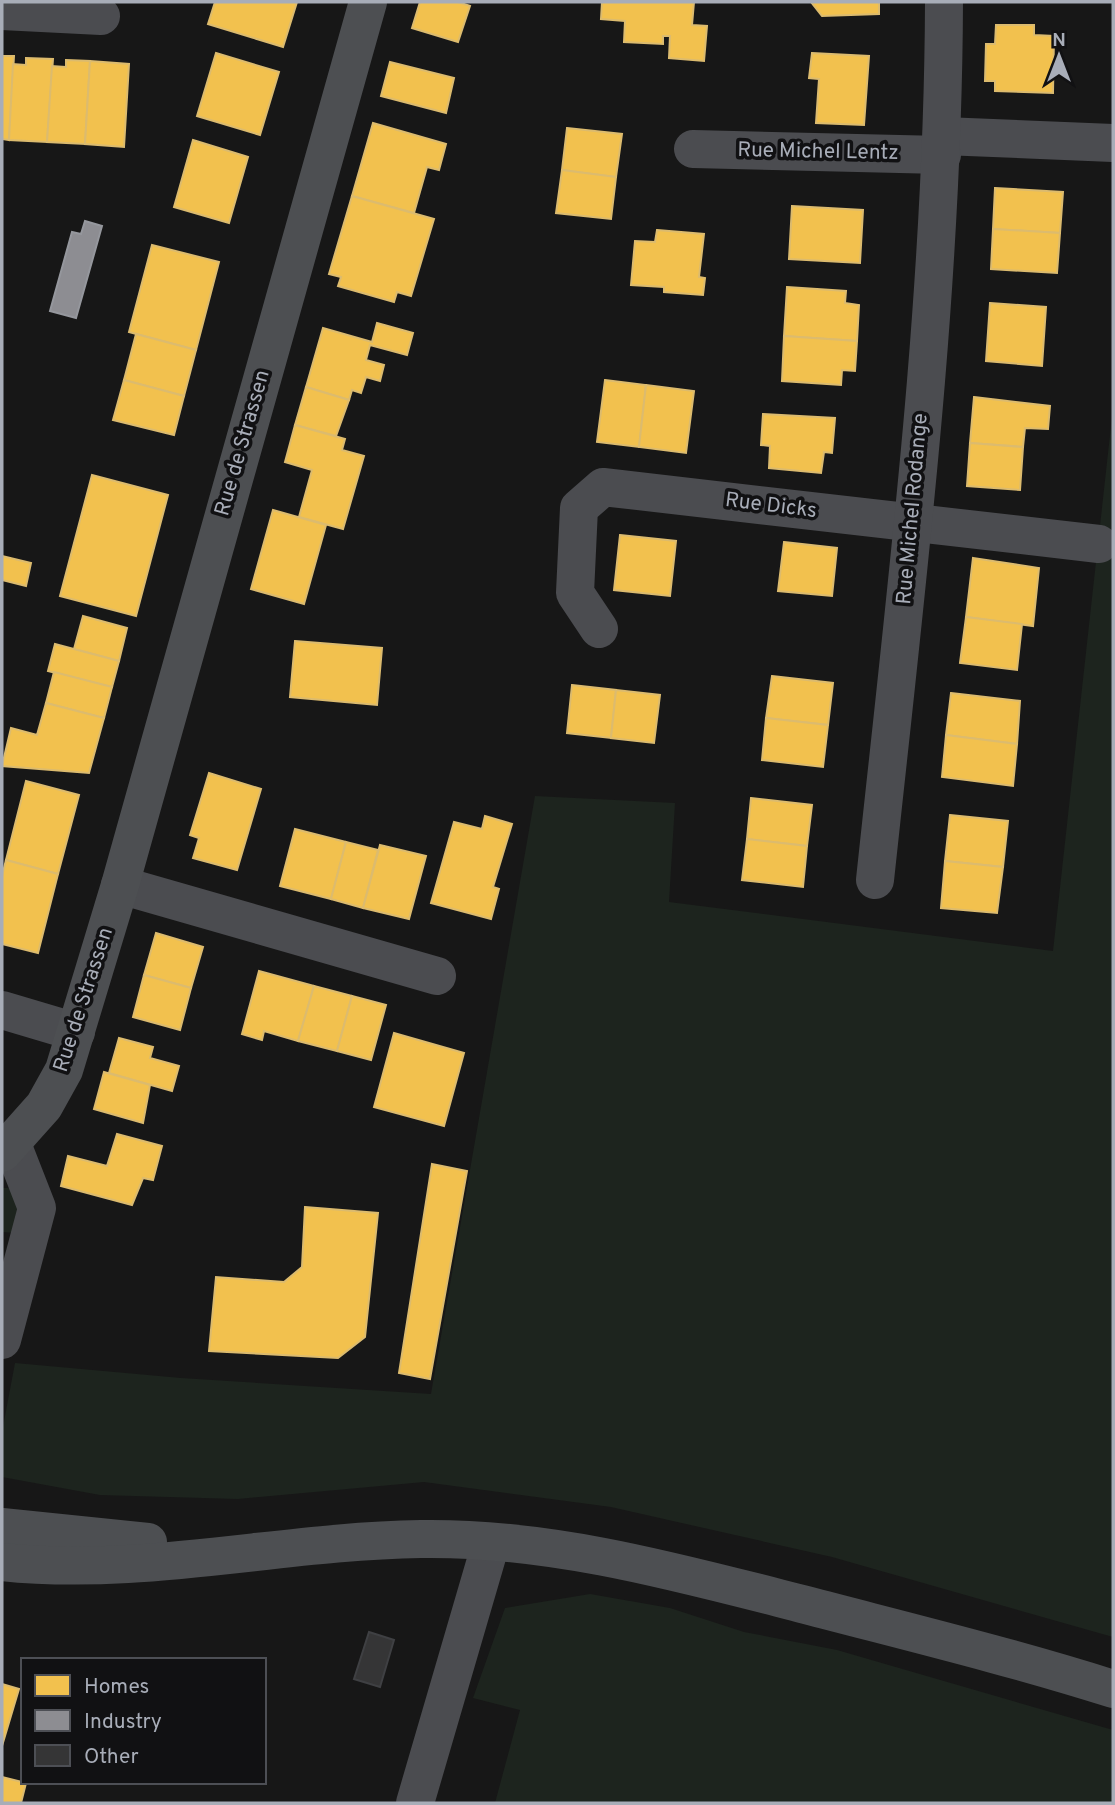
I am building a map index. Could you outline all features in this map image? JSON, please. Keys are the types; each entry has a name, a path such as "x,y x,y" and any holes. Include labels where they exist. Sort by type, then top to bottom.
{"main road":[{"name":"Rue de Strassen","path":"7,1149 51,1094 64,1070 76,1032 120,885 368,2"},
{"path":"2,1527 106,1539 265,1550"},
{"path":"2,1562 50,1567 175,1562 265,1550 422,1539 562,1549 693,1576 1032,1663 1113,1689"}],"street":[{"name":"Rue Michel Rodange","path":"875,880 912,523 943,145 944,2"},
{"path":"2,11 101,16"},
{"path":"943,145 1113,143"},
{"name":"Rue Michel Lentz","path":"694,149 943,145"},
{"name":"Rue Dicks","path":"599,629 575,593 579,508 603,487 1099,544"},
{"path":"120,885 437,976"},
{"path":"2,1010 76,1032"},
{"name":"Rue de Strassen","path":"2,1340 37,1208 7,1149"},
{"path":"415,1803 491,1543"}],"shaded area":[{"path":"1113,408 1113,1637 832,1557 611,1507 424,1482 238,1499 100,1495 2,1477 2,1432 15,1363 181,1378 431,1394 535,796 675,803 669,902 1053,951"},
{"path":"2,1188 11,1188 25,1204 17,1233 2,1232"},
{"path":"590,1594 670,1608 744,1632 837,1650 1113,1730 1113,1803 495,1803 520,1710 473,1698 505,1608"}],"building: Homes":[{"path":"215,2 297,2 283,47 208,24"},
{"path":"420,2 458,2 470,6 458,42 412,28"},
{"path":"602,2 694,2 692,25 707,26 704,61 669,58 670,36 663,36 663,44 624,42 625,21 601,19"},
{"path":"811,2 879,2 879,14 822,16"},
{"path":"996,25 1034,25 1034,35 1054,36 1053,93 995,91 995,81 985,81 986,44 995,44"},
{"path":"216,53 279,72 260,135 197,116"},
{"path":"812,53 869,56 864,125 816,123 819,79 809,78"},
{"path":"2,56 14,56 9,140 2,139"},
{"path":"26,58 53,59 47,142 9,140 13,64 26,65"},
{"path":"66,60 90,61 85,144 47,142 52,66 66,67"},
{"path":"90,61 129,64 124,147 85,144"},
{"path":"390,62 454,78 446,113 381,96"},
{"path":"373,123 446,144 439,170 427,167 414,213 352,196"},
{"path":"567,128 622,134 616,177 562,170"},
{"path":"193,140 248,157 229,223 174,207"},
{"path":"562,170 616,177 611,219 556,213"},
{"path":"995,188 1063,192 1060,233 993,229"},
{"path":"352,196 434,219 411,296 397,292 394,302 338,286 341,277 329,274"},
{"path":"792,206 863,210 860,263 789,259"},
{"path":"993,229 1060,233 1057,273 991,269"},
{"path":"657,230 704,234 699,277 705,278 703,295 664,292 664,287 631,285 635,241 655,242"},
{"path":"152,245 219,262 196,350 129,332"},
{"path":"787,287 846,291 845,303 859,305 857,341 784,336"},
{"path":"990,303 1046,307 1042,366 986,361"},
{"path":"377,323 413,333 407,355 370,345 366,360 384,365 380,381 366,377 361,393 352,390 349,400 306,387 323,328 372,342"},
{"path":"136,334 196,350 184,396 124,380"},
{"path":"784,336 857,341 855,371 842,370 841,385 782,381"},
{"path":"124,380 184,396 174,435 113,420"},
{"path":"605,380 646,385 639,447 597,442"},
{"path":"646,385 694,391 686,453 639,447"},
{"path":"306,387 349,400 336,436 295,425"},
{"path":"974,397 1050,406 1048,429 1025,428 1023,447 970,443"},
{"path":"763,414 835,418 832,453 824,452 821,473 769,468 770,446 761,445"},
{"path":"295,425 345,439 342,450 364,456 343,529 299,517 312,470 285,462"},
{"path":"970,443 1023,447 1020,490 967,486"},
{"path":"92,475 168,495 136,616 60,596"},
{"path":"273,510 326,525 304,604 251,589"},
{"path":"620,535 676,541 670,596 614,590"},
{"path":"784,542 837,548 832,596 778,591"},
{"path":"2,556 31,563 26,586 2,580"},
{"path":"973,558 1039,568 1033,626 966,617"},
{"path":"83,616 127,628 119,661 74,649"},
{"path":"966,617 1022,624 1017,670 960,663"},
{"path":"295,641 382,648 377,705 290,697"},
{"path":"55,644 119,661 112,687 48,671"},
{"path":"54,672 112,687 104,718 46,703"},
{"path":"772,676 833,683 828,725 766,718"},
{"path":"572,685 616,690 611,738 567,733"},
{"path":"616,690 660,695 654,743 611,738"},
{"path":"951,693 1020,701 1017,744 946,735"},
{"path":"46,703 104,718 89,773 2,766 11,728 37,735"},
{"path":"766,718 828,725 823,767 762,760"},
{"path":"946,735 1017,744 1013,786 942,777"},
{"path":"209,773 261,789 237,870 193,858 199,838 190,835"},
{"path":"26,781 79,795 58,874 6,860"},
{"path":"751,798 812,805 807,846 747,839"},
{"path":"950,815 1008,821 1003,867 945,861"},
{"path":"485,816 512,824 493,887 499,889 491,919 431,903 454,822 482,829"},
{"path":"295,829 346,842 331,899 280,886"},
{"path":"747,839 807,846 803,887 742,880"},
{"path":"346,842 378,850 363,908 331,899"},
{"path":"380,845 426,856 409,919 363,908"},
{"path":"6,860 58,874 38,953 2,944 2,876"},
{"path":"945,861 1003,867 997,913 941,908"},
{"path":"156,933 203,947 191,988 144,975"},
{"path":"259,971 314,986 298,1041 264,1031 262,1040 242,1034"},
{"path":"144,975 191,988 180,1030 133,1017"},
{"path":"314,986 352,996 337,1051 298,1041"},
{"path":"352,996 386,1005 371,1060 337,1051"},
{"path":"394,1033 464,1053 444,1126 374,1107"},
{"path":"119,1038 153,1047 150,1058 179,1066 172,1091 109,1073"},
{"path":"104,1072 150,1085 143,1123 94,1109"},
{"path":"117,1134 162,1146 153,1180 143,1178 132,1205 61,1186 68,1156 107,1166"},
{"path":"432,1164 467,1171 430,1379 399,1373"},
{"path":"305,1207 378,1213 365,1337 338,1358 209,1351 216,1277 284,1282 302,1267"},
{"path":"2,1684 19,1689 2,1746"},
{"path":"2,1777 26,1784 21,1803 2,1803"}],"building: Industry":[{"path":"85,221 102,226 76,318 50,311 72,232 81,234"}],"building: Other":[{"path":"369,1632 394,1640 380,1687 354,1679"}]}
